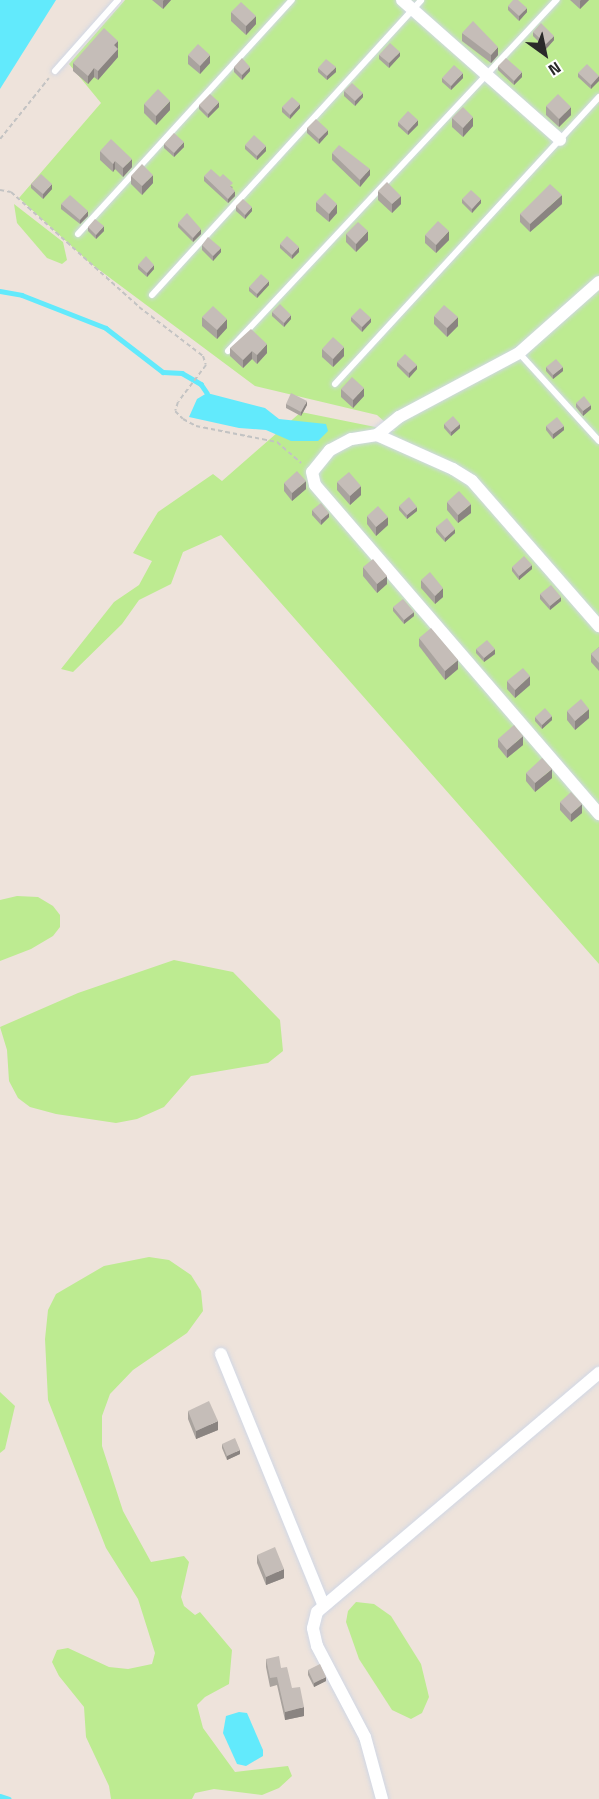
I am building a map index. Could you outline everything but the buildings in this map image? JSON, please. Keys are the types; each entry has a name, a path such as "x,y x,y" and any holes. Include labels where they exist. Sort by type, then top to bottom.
{"street":[{"path":"402,0 416,5 560,140"},
{"path":"599,282 519,353 399,417 377,435 351,439 330,450 312,472 315,485 599,814"},
{"path":"377,435 453,469 472,481 599,626"},
{"path":"221,1354 322,1604"},
{"path":"382,1799 365,1737 315,1638 314,1622 322,1604 599,1373"}],"lane":[{"path":"55,71 118,0"},
{"path":"78,234 292,0"},
{"path":"228,351 557,0"},
{"path":"152,295 416,5"},
{"path":"335,384 599,98"},
{"path":"519,353 599,441"}],"path":[{"path":"0,139 55,71"},
{"path":"0,190 11,192 139,307 203,356 206,365 178,402 175,411 183,419 196,426 277,442 312,472"}],"green space":[{"path":"125,0 599,0 599,964 221,535 183,552 171,584 139,600 122,624 73,672 61,669 114,602 139,585 152,561 133,553 158,512 213,474 222,481 301,412 395,431 377,415 255,386 90,263 19,198 101,103 69,64"},
{"path":"14,204 63,242 67,260 62,264 47,258 17,223"},
{"path":"17,896 38,897 53,906 60,915 60,927 53,936 31,949 0,961 0,900"},
{"path":"174,960 233,972 280,1020 283,1051 268,1063 191,1076 164,1107 137,1119 116,1123 56,1114 30,1107 18,1098 9,1081 7,1050 0,1027 78,993"},
{"path":"149,1257 169,1260 191,1275 201,1291 203,1311 187,1333 133,1370 110,1394 102,1416 102,1446 123,1511 151,1562 184,1556 189,1562 181,1597 184,1606 195,1615 200,1612 232,1650 229,1684 205,1697 197,1705 203,1728 235,1772 288,1766 292,1776 279,1788 262,1795 214,1789 195,1793 192,1799 111,1799 109,1786 86,1737 84,1707 59,1676 52,1662 57,1650 68,1648 109,1667 128,1669 152,1664 155,1653 138,1599 106,1548 48,1400 45,1339 48,1310 56,1294 104,1266"},
{"path":"0,1392 15,1406 5,1449 0,1453"},
{"path":"356,1602 374,1604 391,1616 421,1664 429,1697 422,1713 411,1719 392,1710 359,1659 346,1622 348,1611"}],"water":[{"path":"0,0 56,0 0,89"},
{"path":"207,393 265,408 279,419 326,424 328,431 318,441 291,441 266,430 239,428 189,417 197,399"},
{"path":"239,1712 247,1713 263,1750 263,1756 246,1766 237,1764 223,1733 226,1716"}],"waterway":[{"path":"0,291 22,295 106,328 163,372 182,373 201,384 207,393"},
{"path":"0,1796 9,1799"}]}
